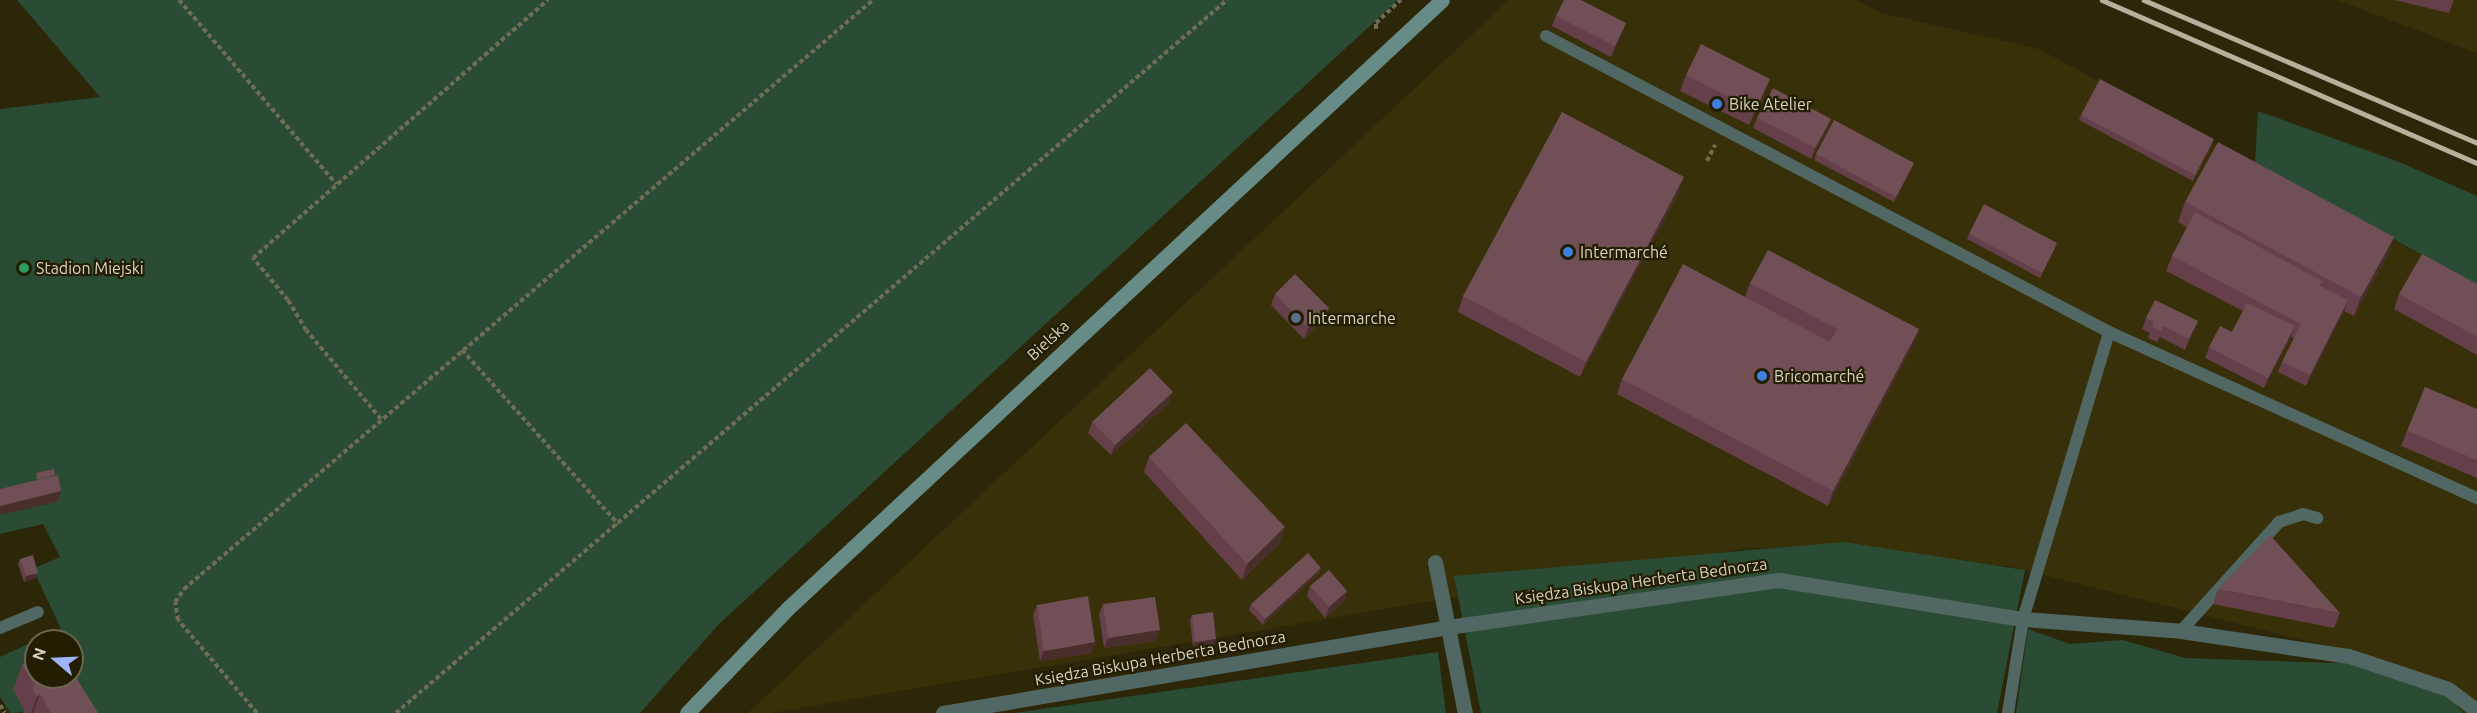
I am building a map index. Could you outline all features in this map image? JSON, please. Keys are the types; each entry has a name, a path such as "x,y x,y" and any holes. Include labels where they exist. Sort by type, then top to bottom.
{"main road":[{"name":"Bielska","path":"687,713 787,609 1442,0"}],"street":[{"path":"1435,562 1465,713"},
{"name":"Księdza Biskupa Herberta Bednorza","path":"943,713 1448,627 1779,580 2023,619 2181,631 2349,656 2448,689 2477,711"}],"lane":[{"path":"1545,36 2109,332 2477,498"},
{"path":"2008,713 2023,619 2109,332"},
{"path":"2181,631 2279,522 2303,514 2317,518"},
{"path":"0,628 38,612"}],"path":[{"path":"179,0 336,184"},
{"path":"381,419 306,330 288,300 253,258 548,0"},
{"path":"258,713 178,620 175,602 184,589 873,0"},
{"path":"396,713 1227,0"},
{"path":"1376,29 1376,23 1401,0"},
{"path":"462,350 618,524"},
{"path":"0,705 5,713"}],"shaded area":[{"path":"1509,0 1856,0 1881,13 2039,49 2477,285 2477,713 2463,713 2453,701 2375,658 2013,567 1839,547 1746,548 771,713 748,713"},
{"path":"2337,0 2477,0 2477,53"}],"green space":[{"path":"17,0 1398,0 719,624 640,713 73,713 73,689 84,689 84,629 61,629 33,569 60,557 43,524 0,534 0,109 100,97"},
{"path":"2258,111 2399,162 2477,196 2477,285 2255,163"},
{"path":"1844,542 2025,570 1997,713 1481,713 1454,576"},
{"path":"2028,629 2070,644 2123,640 2185,658 2334,663 2376,658 2453,701 2463,713 2016,713"},
{"path":"24,646 24,689 32,689 26,712 10,713 0,697 0,657"},
{"path":"1438,652 1446,713 1014,713"}],"building":[{"path":"1564,0 1581,0 1626,23 1615,46 1556,16"},
{"path":"1701,44 1770,79 1755,110 1686,75"},
{"path":"2100,79 2214,139 2195,175 2081,115"},
{"path":"1773,88 1831,119 1815,148 1757,118"},
{"name":"Intermarché","path":"1562,112 1684,177 1586,362 1463,296"},
{"path":"1834,120 1914,163 1896,197 1816,154"},
{"path":"2218,142 2394,237 2361,297 2185,202"},
{"path":"1984,204 2057,243 2042,273 1969,234"},
{"path":"2195,212 2322,281 2301,324 2172,256"},
{"name":"Bricomarché","path":"1768,250 1919,329 1833,491 1622,379 1683,264 1830,342 1837,329 1750,283"},
{"path":"2422,254 2477,284 2477,337 2399,294"},
{"path":"1295,274 1329,308 1308,328 1275,294"},
{"path":"2320,286 2348,300 2310,375 2282,362"},
{"path":"2155,300 2198,321 2189,339 2164,326 2161,331 2152,327 2154,322 2146,318"},
{"path":"2247,303 2295,326 2268,378 2209,347 2220,326 2232,332"},
{"path":"1150,368 1173,392 1115,445 1092,422"},
{"path":"2425,387 2477,409 2477,460 2407,431"},
{"path":"1186,423 1285,527 1247,564 1149,457"},
{"path":"54,469 55,475 37,480 36,473"},
{"path":"58,475 61,491 0,506 0,489"},
{"path":"2270,535 2340,613 2218,589"},
{"path":"1308,553 1321,568 1265,619 1251,604"},
{"path":"33,555 38,573 26,576 20,559"},
{"path":"1329,570 1347,591 1329,607 1310,586"},
{"path":"1088,596 1095,642 1044,651 1037,605"},
{"path":"1155,597 1160,630 1108,638 1103,604"},
{"path":"1213,612 1216,639 1195,642 1192,615"},
{"path":"32,689 83,689 98,713 51,713 40,694 37,697"}],"railway":[{"path":"2102,0 2477,163"},
{"path":"2144,0 2477,143"}],"place":[{"name":"Bike Atelier","path":"1717,104"},
{"name":"Intermarché","path":"1568,252"},
{"name":"Stadion Miejski","path":"24,268"},
{"name":"Intermarche","path":"1296,318"},
{"name":"Bricomarché","path":"1762,376"}]}
